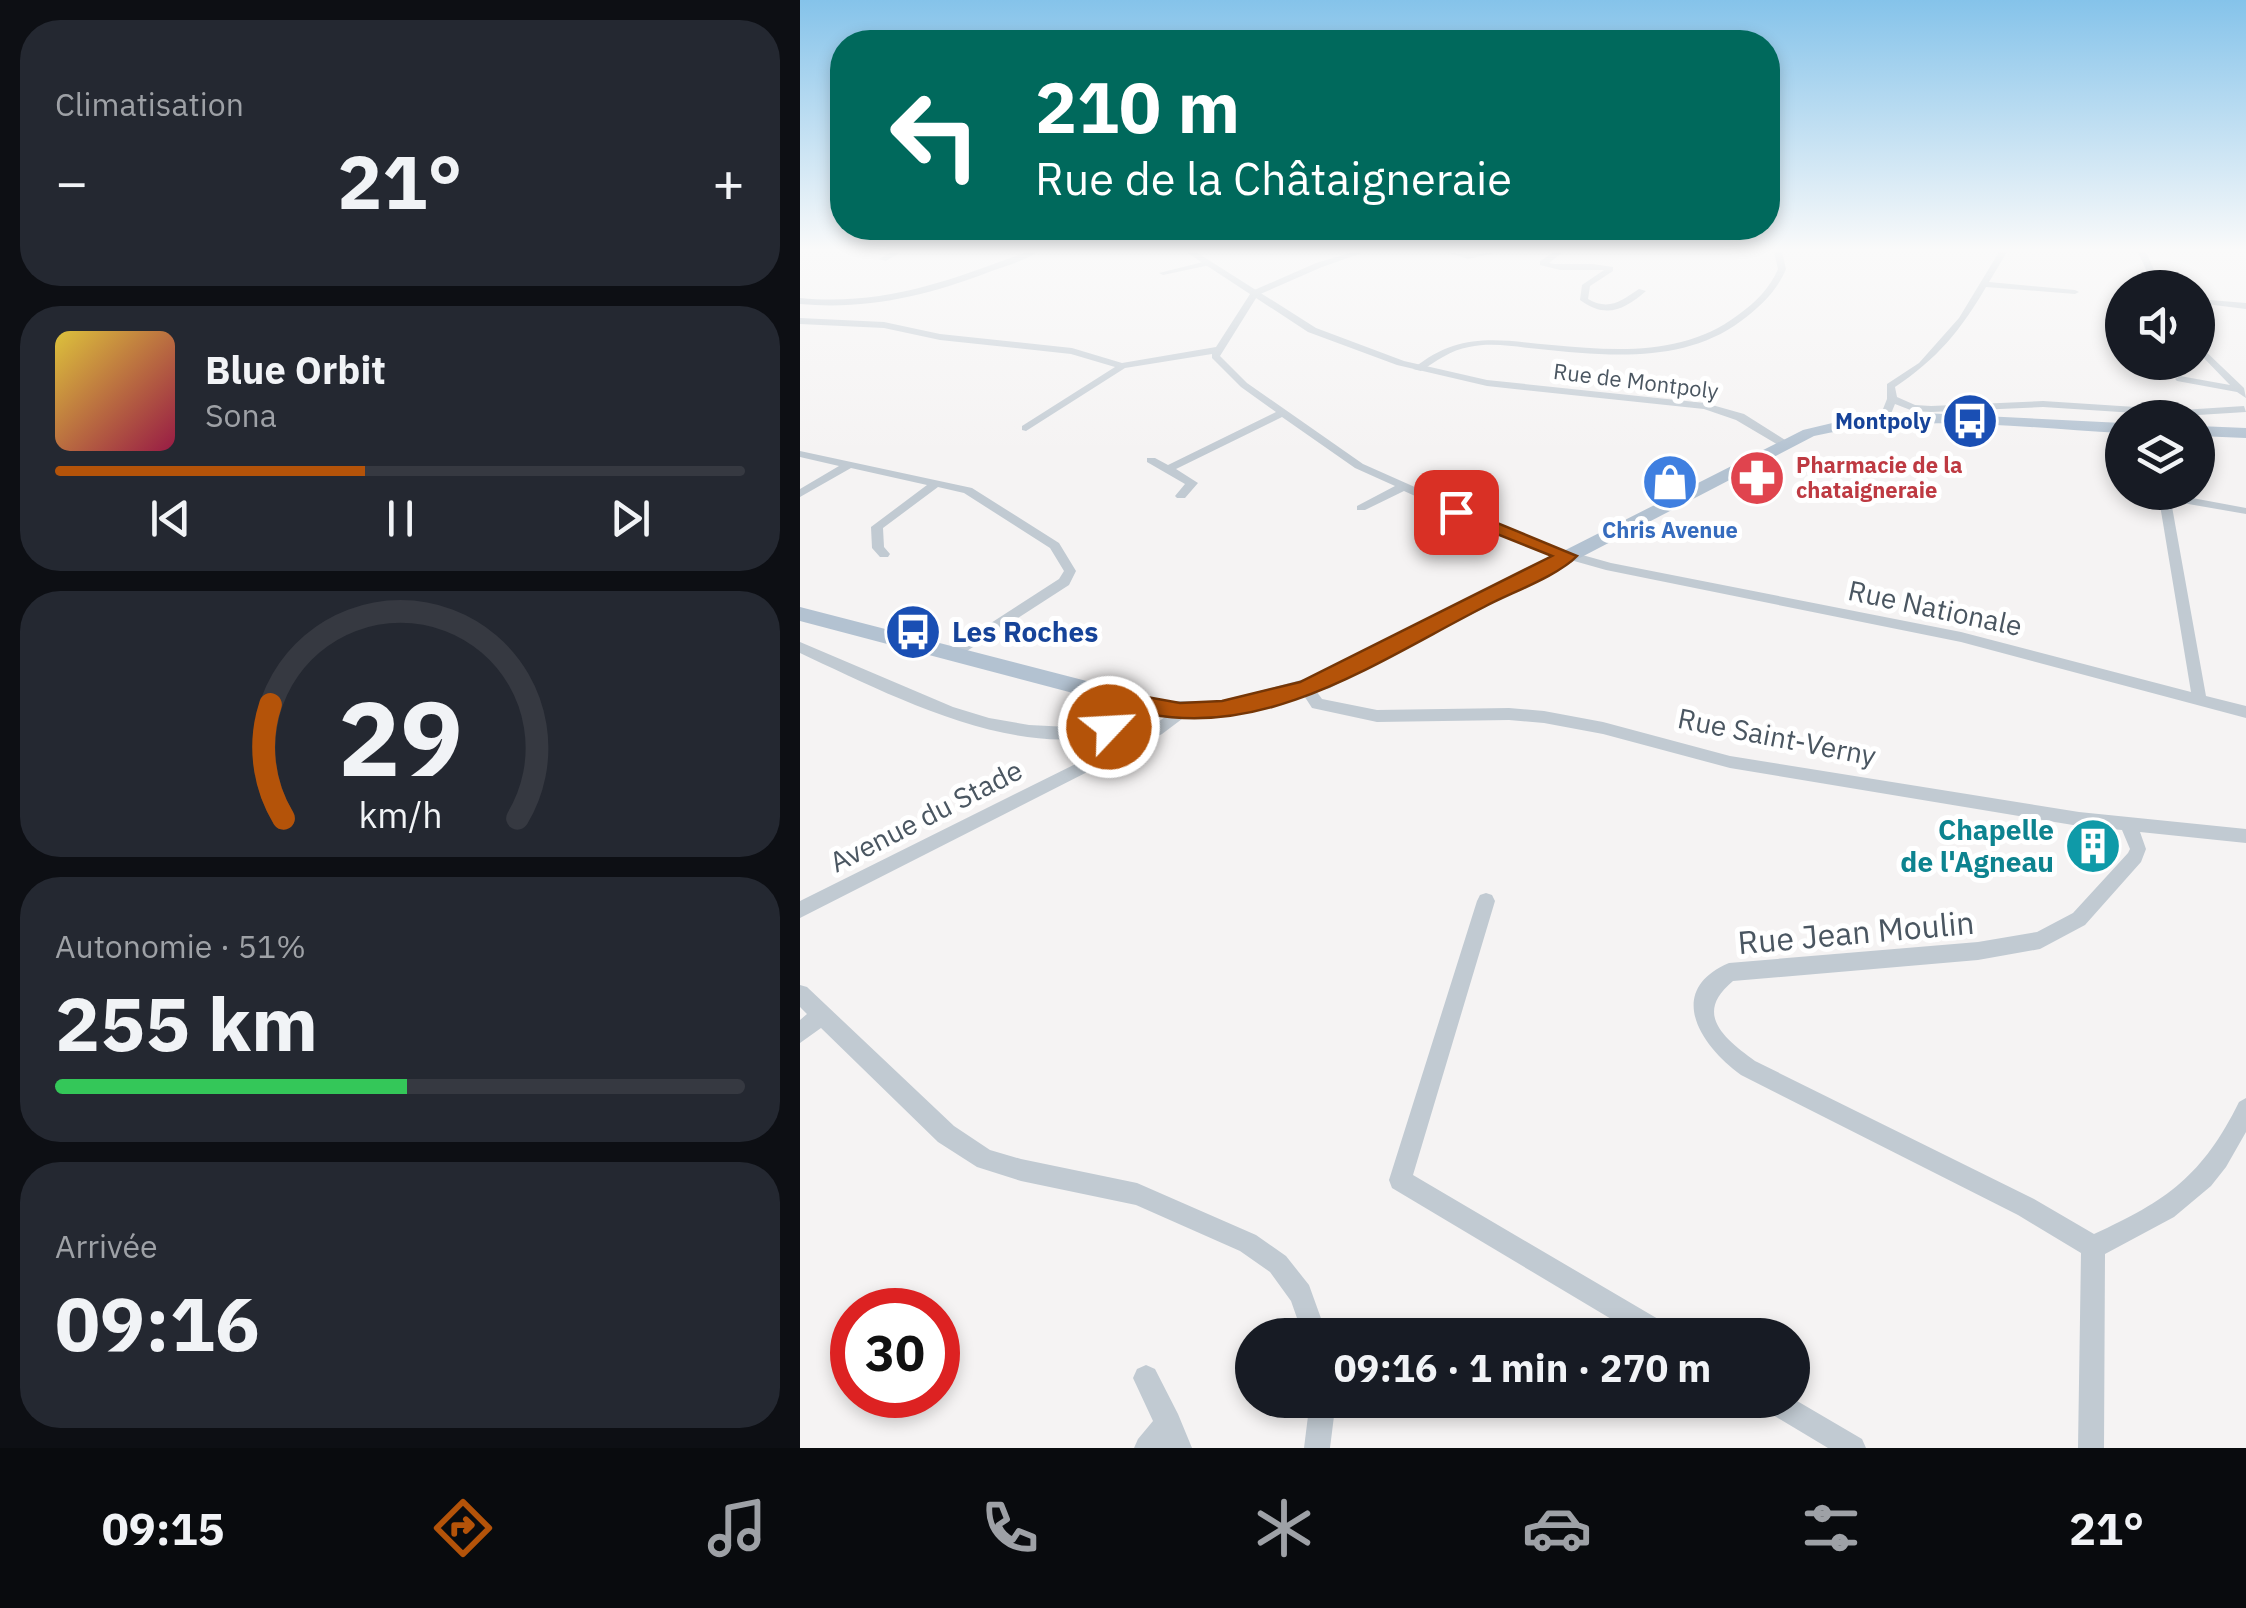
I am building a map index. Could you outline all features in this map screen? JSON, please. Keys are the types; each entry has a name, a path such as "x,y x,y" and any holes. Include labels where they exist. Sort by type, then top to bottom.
{"main road":[{"path":"800,614 1147,705 1180,712 1222,709 1306,688 1784,443 1840,424 1918,414 2105,427"},
{"path":"2215,432 2246,433"}],"street":[{"path":"1026,428 1122,366 1218,350 1237,320"},
{"name":"Rue de Montpoly","path":"1296,320 1312,330 1418,368 1505,385 1705,406 1740,417 1784,443"},
{"path":"1418,368 1444,351 1478,342 1603,352 1651,351 1702,340 1740,320"},
{"path":"1884,419 1892,399 1890,386 1929,358 1963,320"},
{"path":"800,321 884,325 940,338 1072,351 1122,366"},
{"name":"Rue Nationale","path":"1218,350 1215,356 1220,363 1282,413 1359,466 1520,540 1610,568 1961,637 2246,712"},
{"path":"2215,366 2245,400"},
{"path":"2180,380 2245,400"},
{"path":"1892,399 1918,414 2042,404 2182,413 2245,400"},
{"path":"1168,469 1282,413"},
{"path":"800,454 981,497 1055,546 1070,571 1064,582 951,655"},
{"path":"1151,460 1192,483 1181,496"},
{"path":"800,494 848,465"},
{"path":"884,554 874,534 877,527 935,484"},
{"path":"1361,508 1403,487"},
{"path":"2215,507 2246,512"},
{"path":"2167,510 2200,702"},
{"path":"1599,539 1610,568"},
{"path":"800,647 982,723 1026,731 1109,727 1147,705"},
{"name":"Rue Saint-Verny","path":"1306,688 1317,704 1362,714 1544,717 1603,728 1730,762 2130,826 2246,836"},
{"name":"Avenue du Stade","path":"800,910 1157,730 1180,712"},
{"name":"Rue Jean Moulin","path":"2094,1247 2026,1207 1748,1068 1720,1047 1708,1031 1704,996 1712,984 1730,972 1978,952 2040,940 2079,919 2135,857 2138,849 2130,826"},
{"path":"1486,901 1400,1180 1632,1318"},
{"path":"800,994 946,1134 985,1159 1137,1194 1248,1243 1278,1264 1300,1294 1309,1318"},
{"path":"800,1033 820,1015"},
{"path":"2092,1448 2094,1247 2142,1224 2192,1191 2217,1165 2246,1109"},
{"path":"1146,1378 1174,1435 1147,1448"},
{"path":"1318,1448 1321,1418"},
{"path":"1803,1418 1854,1448"}],"place":[{"name":"Montpoly","path":"1970,421"},
{"name":"Pharmacie de la chataigneraie","path":"1757,478"},
{"name":"Chris Avenue","path":"1670,482"},
{"name":"Les Roches","path":"913,632"},
{"name":"Chapelle de l'Agneau","path":"2093,846"}],"route":[{"path":"1109,727 1147,705 1180,712 1222,709 1306,688 1568,556 1456,512"}]}
